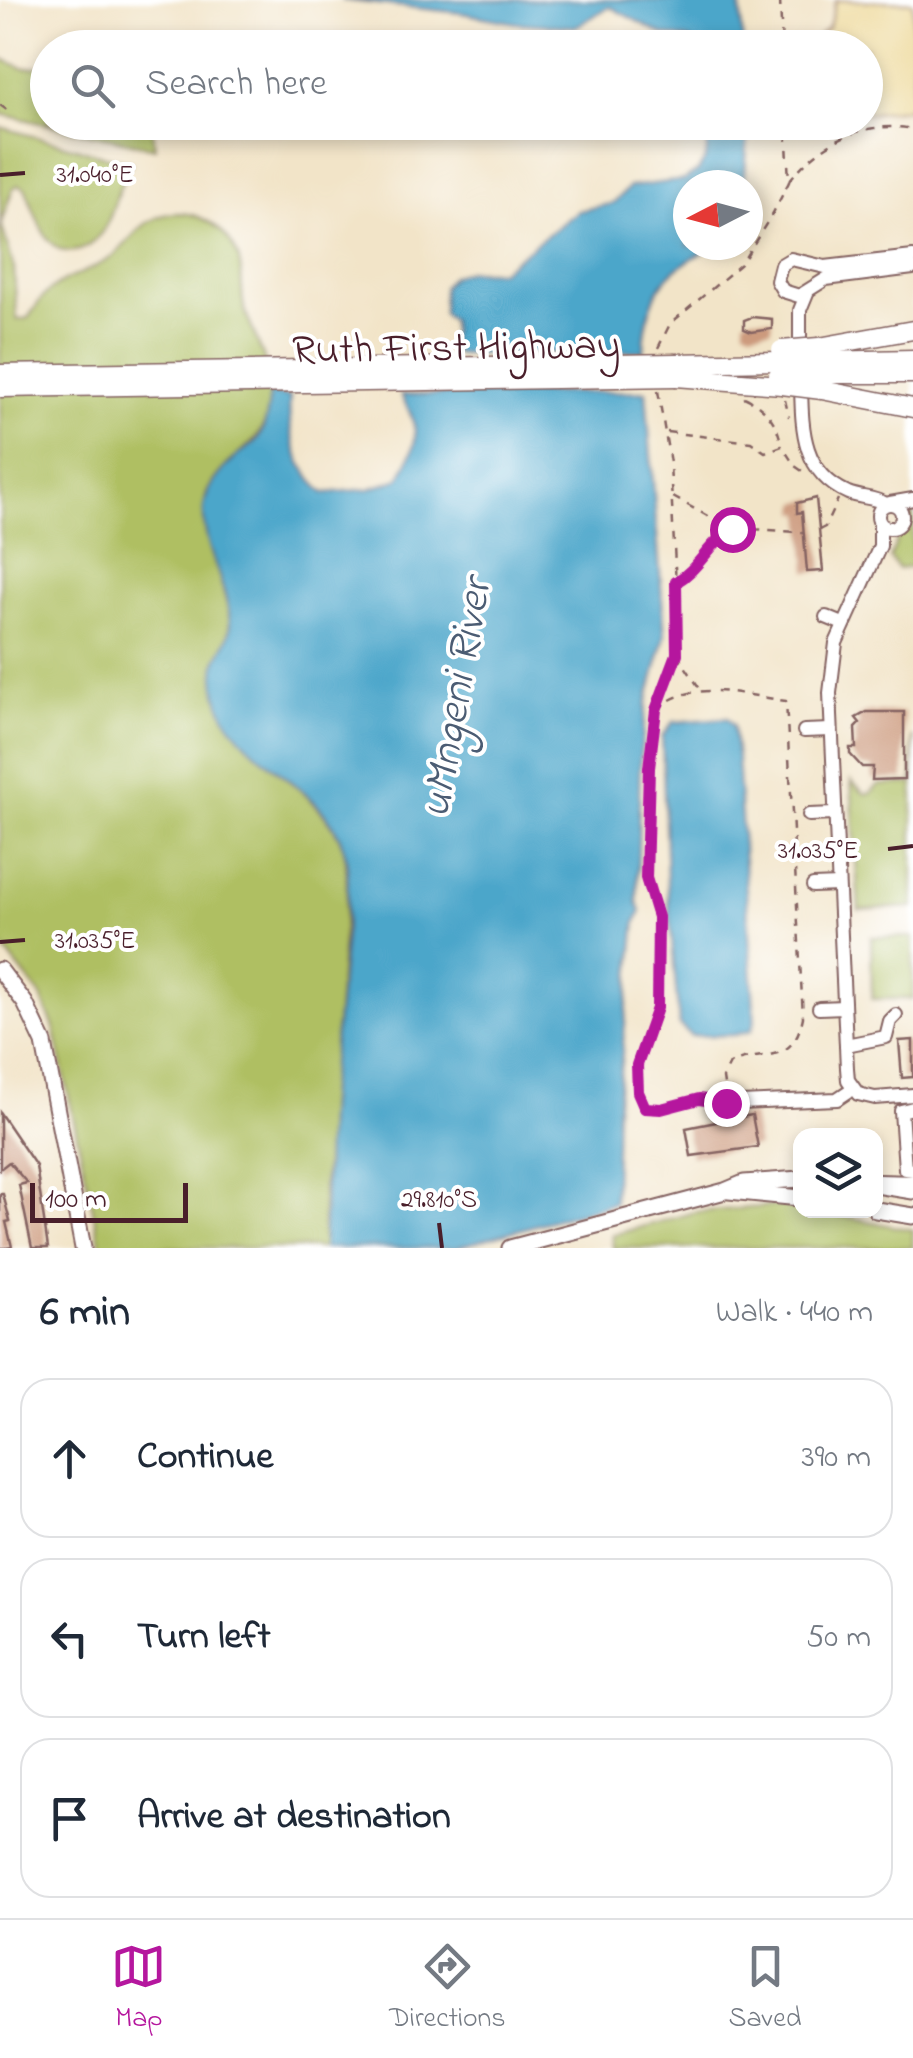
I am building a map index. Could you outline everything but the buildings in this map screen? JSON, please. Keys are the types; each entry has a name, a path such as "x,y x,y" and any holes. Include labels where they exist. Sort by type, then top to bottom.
{"highway":[{"path":"780,368 821,368 913,330"},
{"name":"Ruth First Highway","path":"821,368 913,359"},
{"name":"Ruth First Highway","path":"0,388 680,368"},
{"path":"821,368 913,408"},
{"name":"Ruth First Highway","path":"0,374 821,368 913,374"}],"main road":[{"path":"3,981 25,1002 44,1044 83,1248"},
{"path":"510,1248 744,1183 793,1180"},
{"path":"883,1185 913,1191"},
{"path":"725,1191 793,1197"},
{"path":"883,1211 913,1216"}],"street":[{"path":"913,256 824,266 797,258 786,261 777,276 779,287 793,296 826,279 913,268"},
{"path":"807,292 800,310 802,437 814,464 844,491 899,508 900,520"},
{"path":"913,502 888,504 878,512 881,541 843,624 831,680 830,730 848,1080 852,1089 875,1098 913,1094"},
{"path":"872,566 886,550 913,502"},
{"path":"880,523 887,528 900,520"},
{"path":"826,617 843,624"},
{"path":"804,732 830,730"},
{"path":"809,815 835,814"},
{"path":"813,886 838,885"},
{"path":"818,1008 844,1006"},
{"path":"846,1045 886,1037 896,1016"},
{"path":"722,1103 837,1099 852,1089"},
{"path":"913,1108 902,1111 905,1169 913,1170"},
{"path":"883,1183 913,1182"}],"path":[{"path":"780,0 781,30"},
{"path":"0,105 7,110"},
{"path":"883,125 913,129"},
{"path":"787,140 788,182"},
{"path":"658,349 670,324 740,264 788,182 808,158 837,140"},
{"path":"656,710 675,697 701,690 786,701 803,1017 786,1049 730,1064 723,1082 722,1103 699,1099 652,1110 640,1102 637,1065 657,1008 658,917 646,878 649,768 656,710 677,654 671,496 658,387"},
{"path":"735,394 758,404 770,416 795,466 816,480"},
{"path":"664,431 751,442 765,452 782,446"},
{"path":"819,530 825,528 844,491"},
{"path":"671,496 732,529 804,532"},
{"path":"676,582 691,572 712,544 732,529"},
{"path":"677,654 701,690"}],"green space":[{"path":"0,58 30,67 30,121 0,114"},
{"path":"0,127 30,135 30,140 47,140 131,163 105,228 82,249 69,252 59,249 44,233 25,188 13,188 1,223 14,268 17,320 28,318 53,288 112,257 145,224 163,216 188,214 211,224 230,242 239,260 244,307 264,359 270,393 268,411 256,438 216,478 205,503 208,534 229,616 217,689 225,714 239,734 313,802 330,822 345,855 347,889 323,1188 323,1248 101,1248 54,1028 40,995 0,944"},
{"path":"119,140 154,140 155,148"},
{"path":"913,514 913,567 898,569 890,558 904,520"},
{"path":"851,781 865,794 878,785 913,783 913,907 859,910"},
{"path":"871,937 913,937 913,999 872,999"},
{"path":"793,1206 793,1218 852,1218 913,1230 913,1248 613,1248 612,1235 695,1212"}],"sand":[{"path":"836,0 913,2 913,108 883,112 883,30 826,30"}],"water":[{"path":"341,0 740,0 742,30 654,30 610,7 575,27 516,23"},
{"path":"708,140 748,140 745,170 699,170 706,157"},
{"path":"673,181 673,260 689,260 666,279 655,297 644,351 456,354 451,346 451,320 443,314 443,287 452,276 467,271 500,271 578,211 614,203 629,187"},
{"name":"uMngeni River","path":"646,391 665,636 647,702 640,757 637,901 641,911 636,922 616,1111 614,1203 454,1248 323,1248 327,1108 344,943 347,864 343,846 322,810 244,741 220,703 215,668 230,625 204,522 208,493 226,467 259,437 270,393 290,397 290,424 296,449 307,473 324,493 369,489 399,479 415,437 401,395"},
{"path":"727,718 733,725 737,757 755,1021 751,1031 735,1035 691,1036 679,1025 667,882 662,737 673,722"}],"route":[{"path":"726,1103 699,1099 661,1109 645,1108 638,1092 637,1065 657,1008 658,917 646,878 649,768 656,710 677,654 676,582 691,572 704,552 732,529"}]}
